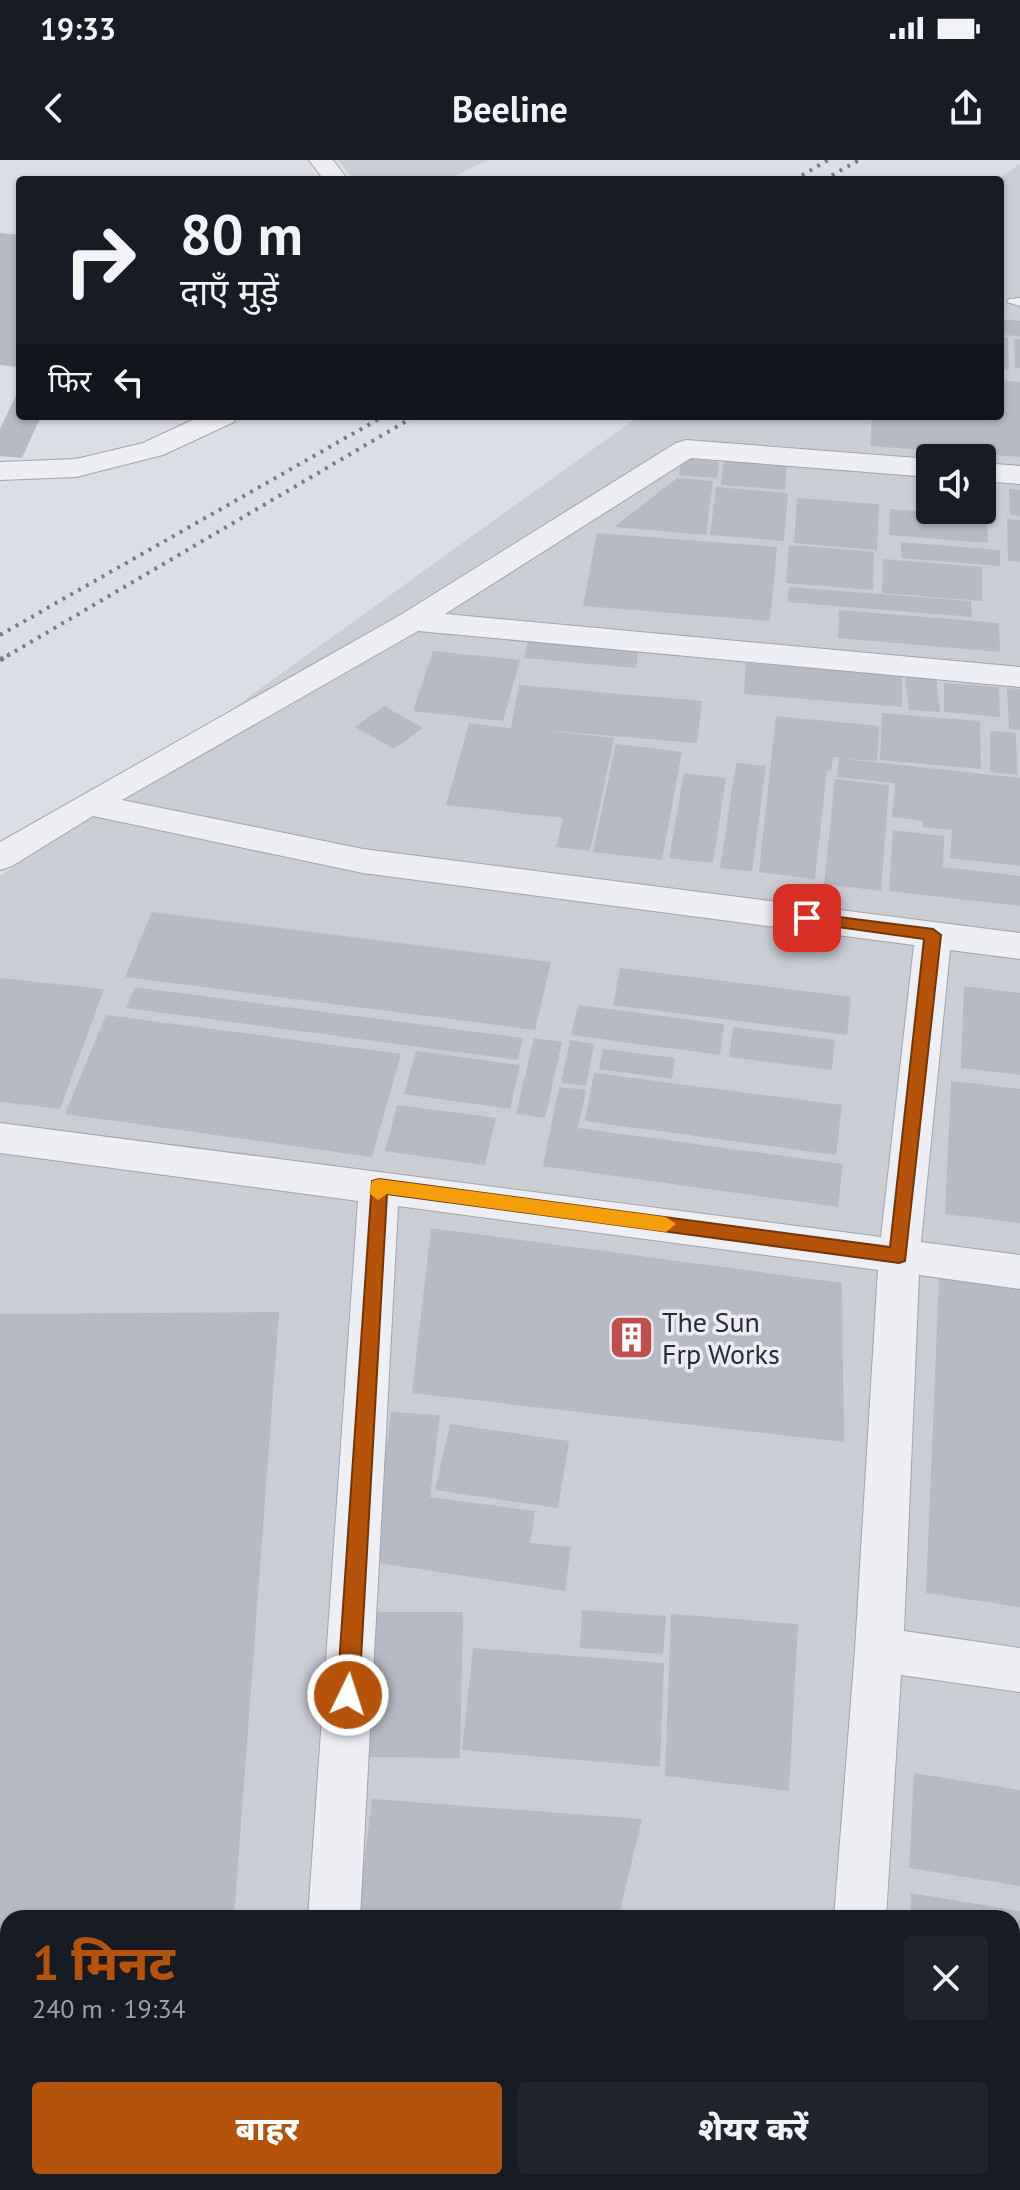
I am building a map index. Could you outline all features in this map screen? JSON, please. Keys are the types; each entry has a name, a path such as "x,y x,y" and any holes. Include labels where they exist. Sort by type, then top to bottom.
{"street":[{"path":"0,471 76,468 153,449 215,420"},
{"path":"0,858 88,804 413,621 686,449 916,467"},
{"path":"996,473 1020,475"},
{"path":"413,621 1020,677"},
{"path":"88,804 363,861 1020,946"},
{"path":"861,1910 879,1650 899,1256 933,935"},
{"path":"0,1138 1020,1272"},
{"path":"334,1910 379,1186"},
{"path":"879,1650 1020,1670"}],"shaded area":[{"path":"338,160 488,160 455,176 351,176"},
{"path":"1020,164 1020,1910 0,1910 0,876 633,420 1004,420 1002,176"}],"building":[{"path":"0,233 16,235 16,367 0,365"},
{"path":"1004,319 1020,321 1020,336 1004,335"},
{"path":"1004,337 1008,337 1009,369 1004,369"},
{"path":"1014,339 1020,339 1020,368 1015,368"},
{"path":"1004,380 1020,382 1020,457 996,455 996,444 916,444 916,449 870,446 872,420 1004,420"},
{"path":"16,395 16,420 39,420 22,458 0,456 0,429"},
{"path":"681,458 719,462 717,478 679,475"},
{"path":"724,461 787,465 785,490 721,485"},
{"path":"677,478 713,481 706,535 614,527"},
{"path":"716,487 788,493 784,541 710,535"},
{"path":"1009,489 1020,490 1020,516 1010,515"},
{"path":"797,498 879,504 877,550 794,543"},
{"path":"890,509 916,511 916,524 987,524 988,543 889,535"},
{"path":"1007,519 1020,520 1020,562 1008,561"},
{"path":"597,533 777,547 770,621 583,606"},
{"path":"901,542 1000,550 1000,566 901,558"},
{"path":"789,545 874,552 873,590 786,583"},
{"path":"883,559 982,567 982,601 882,593"},
{"path":"789,587 971,601 972,617 787,602"},
{"path":"839,610 999,623 1000,652 838,638"},
{"path":"529,636 639,645 636,668 524,658"},
{"path":"433,651 520,660 503,721 413,711"},
{"path":"746,663 902,676 902,707 744,694"},
{"path":"905,675 936,676 940,712 909,710"},
{"path":"944,683 999,687 1000,717 944,712"},
{"path":"519,685 702,701 697,743 541,730 614,738 590,851 556,847 563,818 446,805 469,723 511,728"},
{"path":"1007,688 1020,689 1020,730 1009,729"},
{"path":"384,706 423,728 394,749 355,727"},
{"path":"882,713 980,721 981,769 880,760"},
{"path":"776,716 879,726 877,761 844,759 1020,778 1020,866 950,858 952,830 923,827 923,821 892,817 895,783 837,777 839,757 833,757 831,771 811,769 827,771 815,879 759,872"},
{"path":"990,731 1016,733 1017,775 990,772"},
{"path":"616,744 682,752 662,860 593,852"},
{"path":"736,763 766,766 752,871 720,868"},
{"path":"684,773 726,778 713,863 669,858"},
{"path":"835,779 889,785 881,891 824,884"},
{"path":"893,830 944,836 943,867 1020,876 1020,906 889,891"},
{"path":"152,912 551,962 535,1030 125,977"},
{"path":"620,968 851,997 847,1035 613,1005"},
{"path":"0,978 104,989 60,1109 0,1102"},
{"path":"964,986 1020,993 1020,1075 961,1068"},
{"path":"135,987 523,1038 518,1060 126,1008"},
{"path":"578,1005 724,1024 720,1055 571,1035"},
{"path":"106,1015 401,1054 372,1157 65,1114"},
{"path":"733,1027 835,1040 832,1070 729,1057"},
{"path":"534,1038 562,1042 545,1118 516,1114"},
{"path":"570,1040 594,1044 586,1086 561,1083"},
{"path":"603,1049 675,1058 672,1079 599,1069"},
{"path":"416,1051 520,1065 510,1109 404,1094"},
{"path":"594,1073 842,1105 836,1155 585,1121"},
{"path":"951,1081 1020,1089 1020,1223 945,1214"},
{"path":"559,1087 586,1090 578,1128 843,1164 838,1207 543,1166"},
{"path":"397,1105 496,1118 485,1165 385,1151"},
{"name":"The Sun Frp Works","path":"431,1228 842,1283 844,1442 412,1393"},
{"path":"939,1277 1020,1288 1020,1607 926,1593"},
{"path":"279,1312 235,1910 0,1910 0,1314"},
{"path":"391,1412 440,1415 430,1497 535,1511 530,1543 571,1547 565,1591 372,1562"},
{"path":"450,1424 569,1441 558,1508 435,1490"},
{"path":"582,1610 666,1616 663,1654 580,1648"},
{"path":"372,1612 463,1612 460,1758 366,1757"},
{"path":"671,1614 798,1624 789,1791 665,1776"},
{"path":"473,1648 664,1663 660,1767 462,1750"},
{"path":"914,1773 1020,1790 1020,1886 909,1868"},
{"path":"372,1799 642,1819 620,1910 358,1910"},
{"path":"911,1893 1014,1910 910,1910"}],"railway":[{"path":"801,176 828,160"},
{"path":"831,176 859,160"},
{"path":"0,635 377,420"},
{"path":"7,656 408,420"},
{"path":"0,660 10,654"}],"slow traffic":[{"path":"378,1193 379,1186 666,1224"}],"place":[{"name":"The Sun Frp Works","path":"631,1338"}],"route":[{"path":"348,1695 379,1186 899,1256 933,935 807,918"}]}
